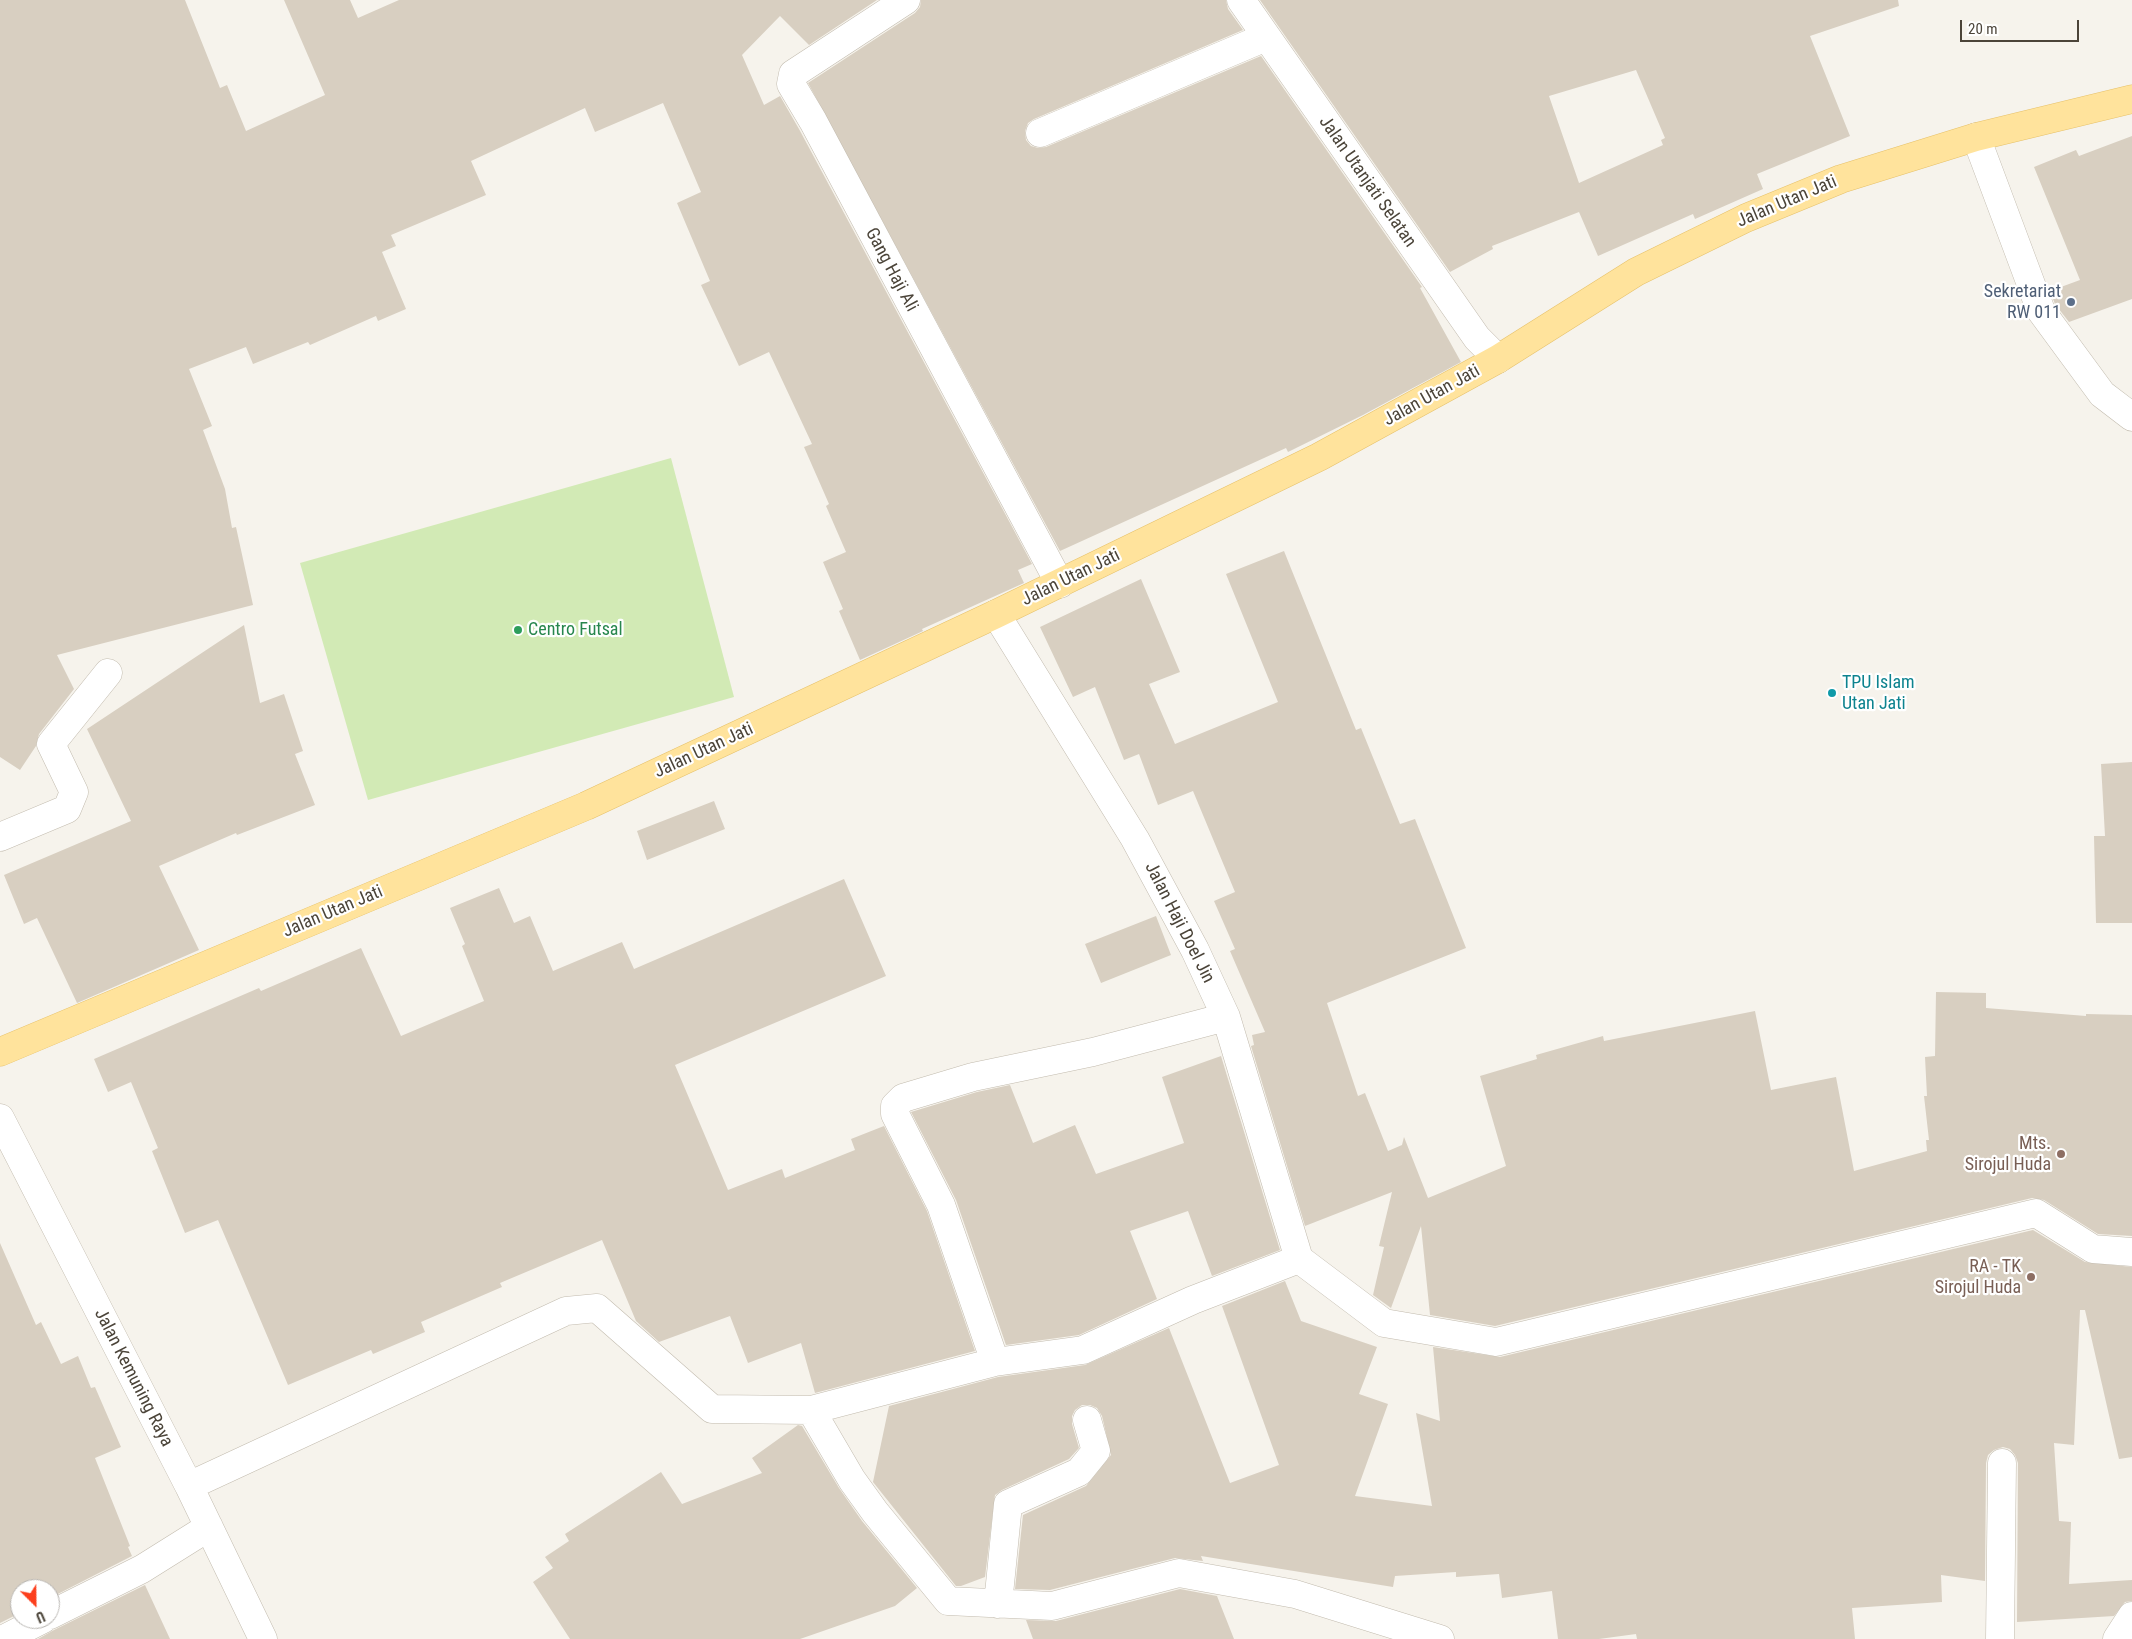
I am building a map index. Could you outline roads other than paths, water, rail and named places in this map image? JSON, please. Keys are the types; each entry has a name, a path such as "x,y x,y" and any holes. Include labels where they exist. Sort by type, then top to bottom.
{"main road":[{"name":"Jalan Utan Jati","path":"9,1048 586,806 1060,584 1320,457 1498,360 1636,272 1746,218 1841,179 1976,137 2132,99"}],"street":[{"name":"Gang Haji Ali","path":"906,0 793,74 791,84 813,121 1060,584"},
{"name":"Jalan Utanjati Selatan","path":"1241,0 1477,338 1498,360"},
{"path":"1040,133 1266,37"},
{"path":"1976,137 2041,311 2102,394 2132,417"},
{"name":"Jalan Haji Doel Jin","path":"996,614 1135,839 1195,950 1226,1017 1299,1259"},
{"path":"6,835 67,809 74,792 52,744 108,673"},
{"path":"995,1362 941,1204 895,1114 895,1106 903,1098 972,1077 1093,1052 1226,1017"},
{"name":"Jalan Kemuning Raya","path":"0,1118 189,1486 263,1639"},
{"path":"189,1486 566,1311 597,1308 712,1409 811,1410 995,1362 1083,1350 1193,1300 1299,1259 1384,1323 1496,1342 2036,1214 2093,1248 2132,1252"},
{"path":"811,1410 858,1488 948,1601 1052,1606 1179,1573 1295,1594 1440,1639"},
{"path":"998,1604 1008,1504 1080,1472 1096,1451 1087,1420"},
{"path":"2000,1639 2002,1463"},
{"path":"60,1610 142,1569 209,1527"},
{"path":"2117,1639 2132,1616"},
{"path":"4,1639 24,1629"}],"place":[{"name":"Sekretariat RW 011","path":"2071,302"},
{"name":"Centro Futsal","path":"518,630"},
{"name":"TPU Islam Utan Jati","path":"1832,693"},
{"name":"Mts. Sirojul Huda","path":"2061,1154"},
{"name":"RA - TK Sirojul Huda","path":"2031,1277"}]}
